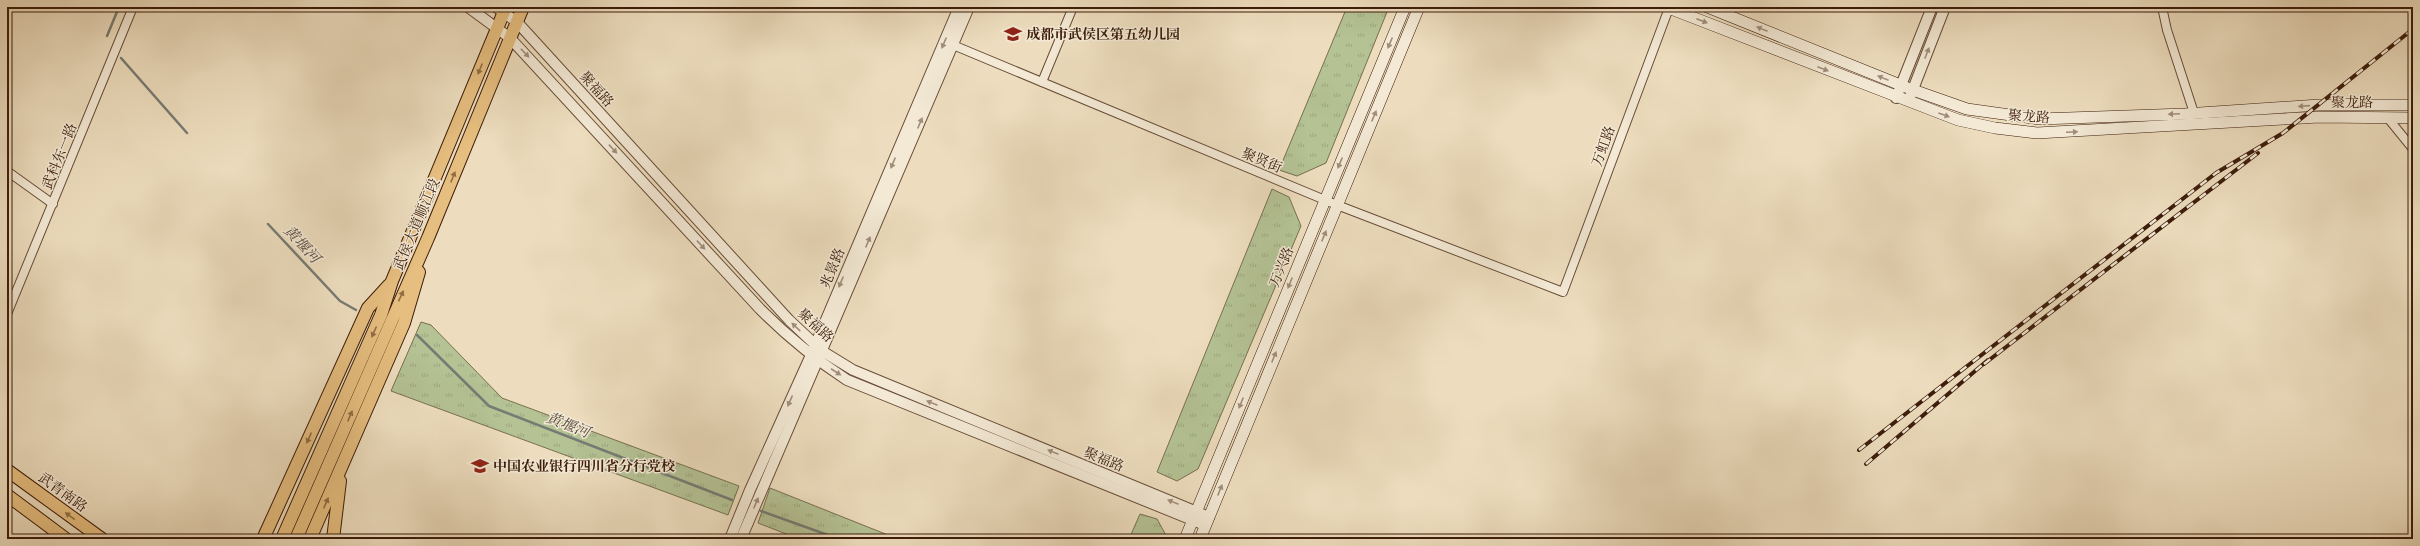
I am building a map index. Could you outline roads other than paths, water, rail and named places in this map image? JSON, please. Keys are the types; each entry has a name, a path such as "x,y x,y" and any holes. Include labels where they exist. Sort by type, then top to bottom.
{"main road":[{"name":"武侯大道顺江段","path":"296,539 335,452 392,317 428,238 523,7"},
{"name":"万兴路","path":"1185,539 1405,7"},
{"path":"1200,539 1419,7"},
{"name":"聚龙路","path":"1707,7 1913,90 1967,109 2039,119 2194,113 2319,105 2413,105"},
{"name":"聚龙路","path":"1667,8 1896,98 1958,120 1995,128 2037,133 2318,117 2413,118"},
{"name":"武侯大道顺江段","path":"282,539 381,315 392,281 497,26 502,9"},
{"path":"310,539 342,469 404,324 428,238"},
{"path":"263,539 368,308 392,281"},
{"path":"333,539 342,469"},
{"name":"武青南路","path":"7,470 102,539"},
{"path":"7,495 66,539"}],"street":[{"name":"武科东一路","path":"7,314 133,7"},
{"path":"468,7 497,26 510,38 760,309 814,358 847,380 1195,516"},
{"name":"兆景路","path":"741,539 818,347 959,7"},
{"name":"兆景路","path":"818,347 969,7"},
{"path":"1042,82 1073,7"},
{"path":"1896,98 1932,7"},
{"path":"1908,102 1945,7"},
{"path":"2162,7 2167,30 2194,113"},
{"name":"万虹路","path":"1563,292 1667,8"},
{"name":"聚福路","path":"502,9 517,22 784,315 818,347 852,370 1207,521"},
{"name":"聚贤街","path":"953,45 1324,200 1563,292"},
{"path":"2387,117 2413,149"},
{"path":"7,171 53,204"},
{"name":"兆景路","path":"730,539 750,490 814,358"}],"waterway":[{"name":"黄堰河","path":"107,36 119,7"},
{"name":"黄堰河","path":"121,58 187,133"},
{"name":"黄堰河","path":"268,224 340,301 356,310"},
{"name":"黄堰河","path":"417,335 489,406 732,500"},
{"name":"黄堰河","path":"761,511 839,539"}],"railway":[{"path":"1859,450 2216,173 2283,133 2413,29"},
{"path":"1984,364 2258,153"},
{"path":"1866,464 1988,360"}],"place":[{"name":"成都市武侯区第五幼儿园","path":"1013,34"},
{"name":"中国农业银行四川省分行党校","path":"480,466"}]}
